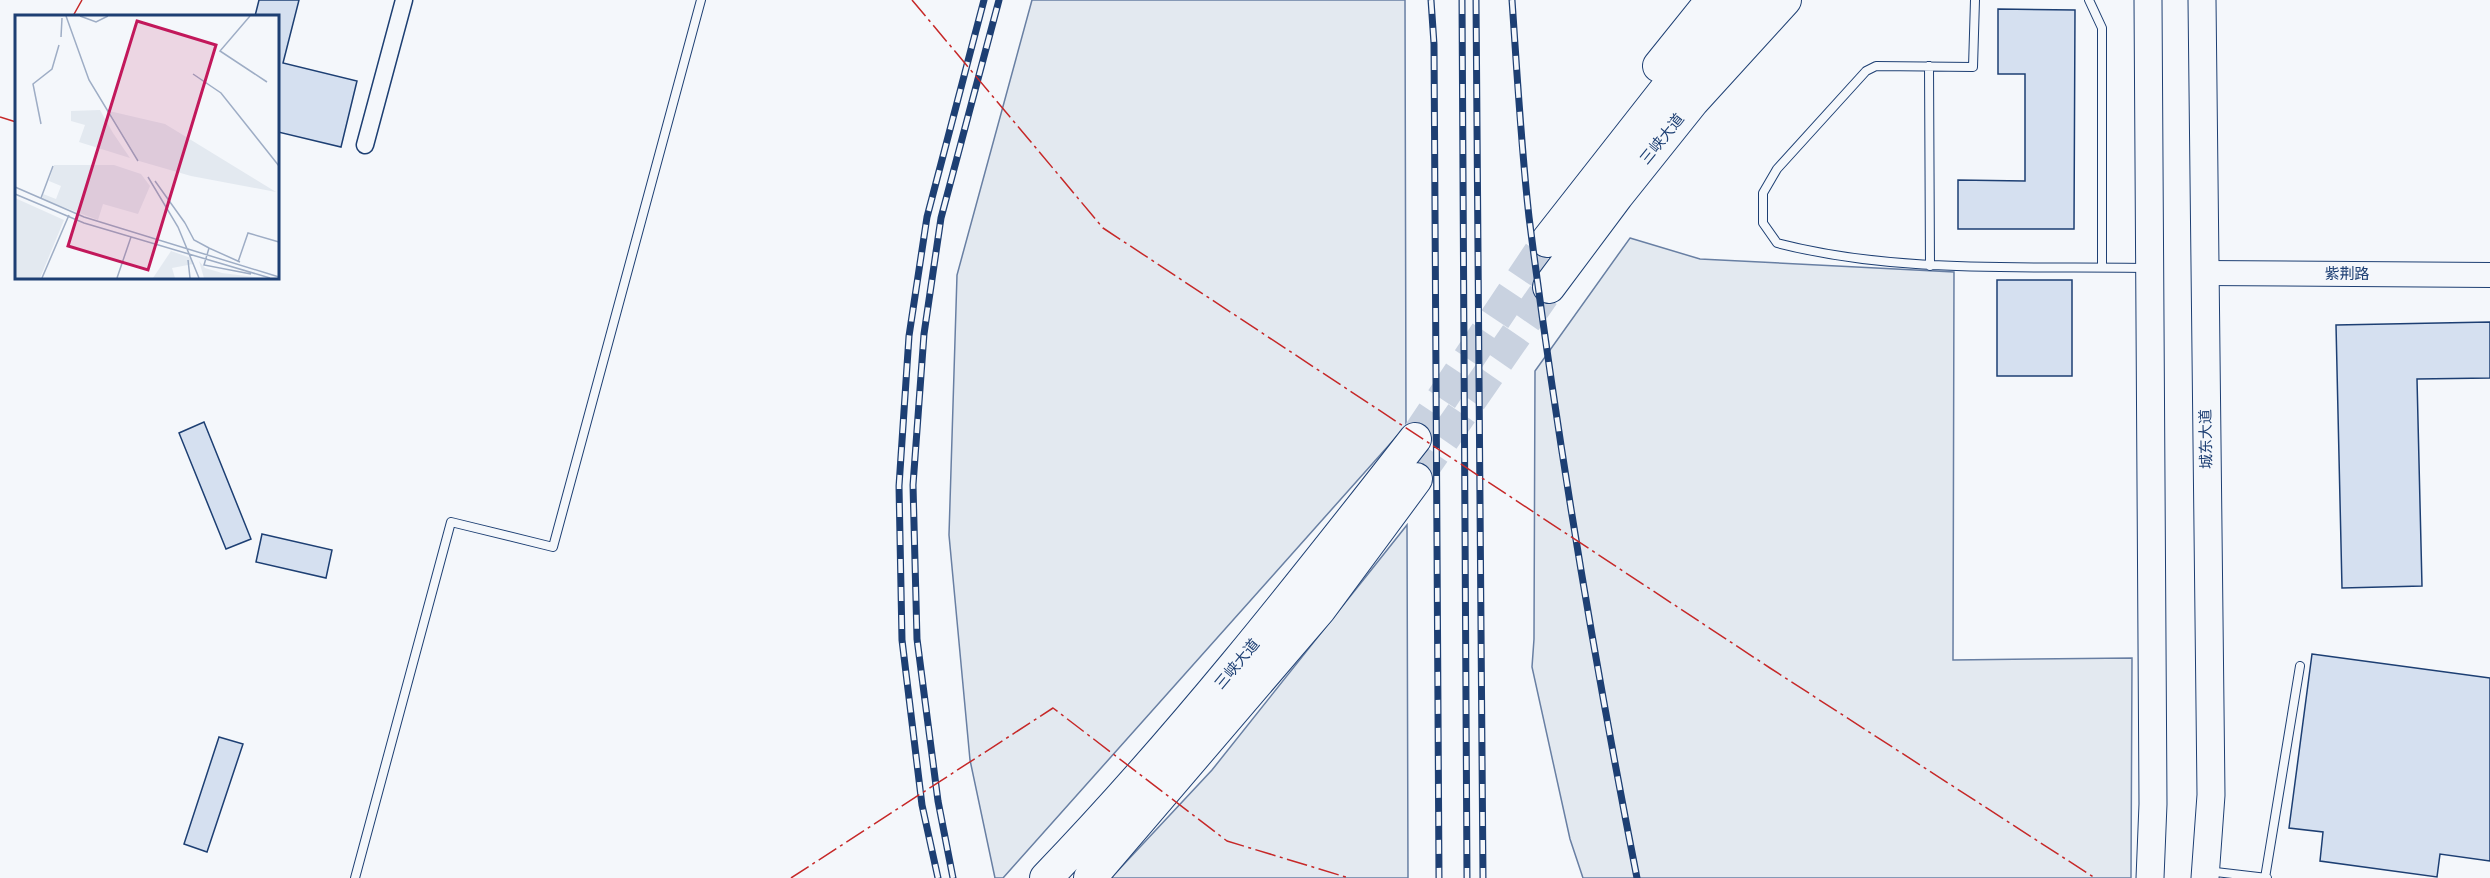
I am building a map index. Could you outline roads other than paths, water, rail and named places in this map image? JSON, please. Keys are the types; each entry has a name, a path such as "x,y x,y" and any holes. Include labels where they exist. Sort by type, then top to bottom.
{"highway":[{"name":"三峡大道","path":"1712,0 1595,150 1547,241 1689,60 1750,0"},
{"name":"三峡大道","path":"1549,287 1693,100 1785,0"},
{"name":"三峡大道","path":"1046,878 1124,797 1254,644 1415,439"},
{"name":"三峡大道","path":"1090,878 1312,617 1416,479"}],"main road":[{"path":"2148,0 2153,804 2150,878"},
{"name":"城东大道","path":"2202,0 2211,795 2205,874"}],"street":[{"path":"365,145 404,0"},
{"name":"紫荆路","path":"2204,273 2490,275"}],"lane":[{"path":"355,878 451,522 553,547 701,0"},
{"path":"1975,0 1973,67 1876,66 1866,71 1777,169 1763,193 1763,223 1777,243 1823,255 1930,266 2149,268"},
{"path":"2089,0 2102,28 2102,267"},
{"path":"1929,66 1930,266"},
{"path":"2205,874 2266,878 2300,666"}],"tunnel":[{"path":"1415,439 1547,241"},
{"path":"1416,479 1549,287"}],"railway":[{"path":"938,878 922,805 902,640 899,486 909,336 927,217 984,0"},
{"path":"953,878 938,801 917,639 913,485 924,334 941,218 999,0"},
{"path":"1431,0 1434,44 1439,878"},
{"path":"1462,0 1467,878"},
{"path":"1476,0 1483,878"},
{"path":"1512,0 1526,190 1540,300 1591,631 1637,878"}]}
